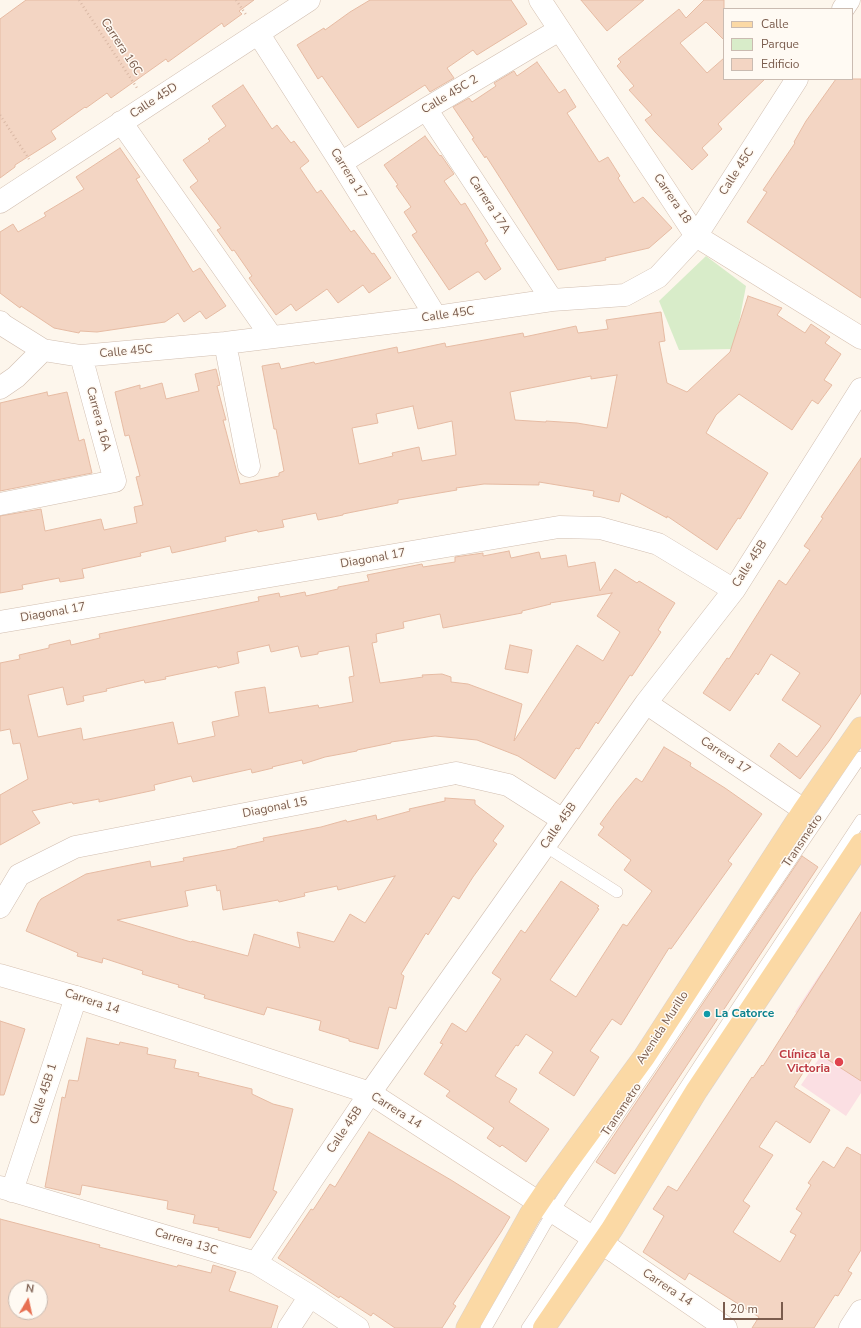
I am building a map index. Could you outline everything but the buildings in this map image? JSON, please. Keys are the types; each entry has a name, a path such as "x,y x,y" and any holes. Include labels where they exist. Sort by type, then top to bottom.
{"main road":[{"name":"Avenida Murillo","path":"467,1328 804,810 861,728"},
{"path":"544,1328 595,1239 697,1090 861,844"}],"street":[{"name":"Calle 45D","path":"0,202 309,0"},
{"name":"Carrera 18","path":"540,0 696,236 861,338"},
{"name":"Calle 45C 2","path":"341,163 426,109 559,30"},
{"name":"Carrera 17","path":"258,33 341,163 436,317"},
{"name":"Calle 45C","path":"0,322 43,350 81,356 225,343 271,336 436,317 552,300 625,295 658,277 696,236 797,80"},
{"name":"Carrera 17A","path":"426,109 552,300"},
{"path":"121,122 271,336"},
{"path":"225,343 249,466"},
{"path":"0,388 16,377 43,350"},
{"name":"Carrera 16A","path":"0,504 116,482 81,356"},
{"name":"Calle 45B","path":"256,1263 370,1093 646,703 734,590 861,389"},
{"name":"Diagonal 17","path":"0,622 559,527 600,528 658,544 734,590"},
{"name":"Carrera 17","path":"646,703 804,810"},
{"name":"Diagonal 15","path":"0,907 19,875 75,847 456,773 508,786 563,820"},
{"name":"Carrera 14","path":"0,975 76,997 370,1093 595,1239 726,1328"},
{"name":"Calle 45B 1","path":"6,1189 76,997"},
{"name":"Carrera 13C","path":"6,1189 256,1263 358,1328"},
{"path":"289,1328 310,1296"},
{"path":"850,1328 861,1311"}],"lane":[{"name":"Transmetro","path":"486,1328 546,1207 861,757"},
{"path":"527,1328 595,1239 698,1067 861,820"},
{"path":"545,846 617,892"}],"path":[{"name":"Carrera 16C","path":"79,0 148,105"},
{"path":"0,115 40,176"}],"shaded area":[{"name":"Clínica la Victoria","path":"822,971 861,998 861,1093 846,1116 801,1085 833,1038 795,1012"}],"green space":[{"path":"706,256 746,286 734,349 679,350 659,301"}],"place":[{"name":"La Catorce","path":"707,1014"},
{"name":"Clínica la Victoria","path":"839,1062"}]}
